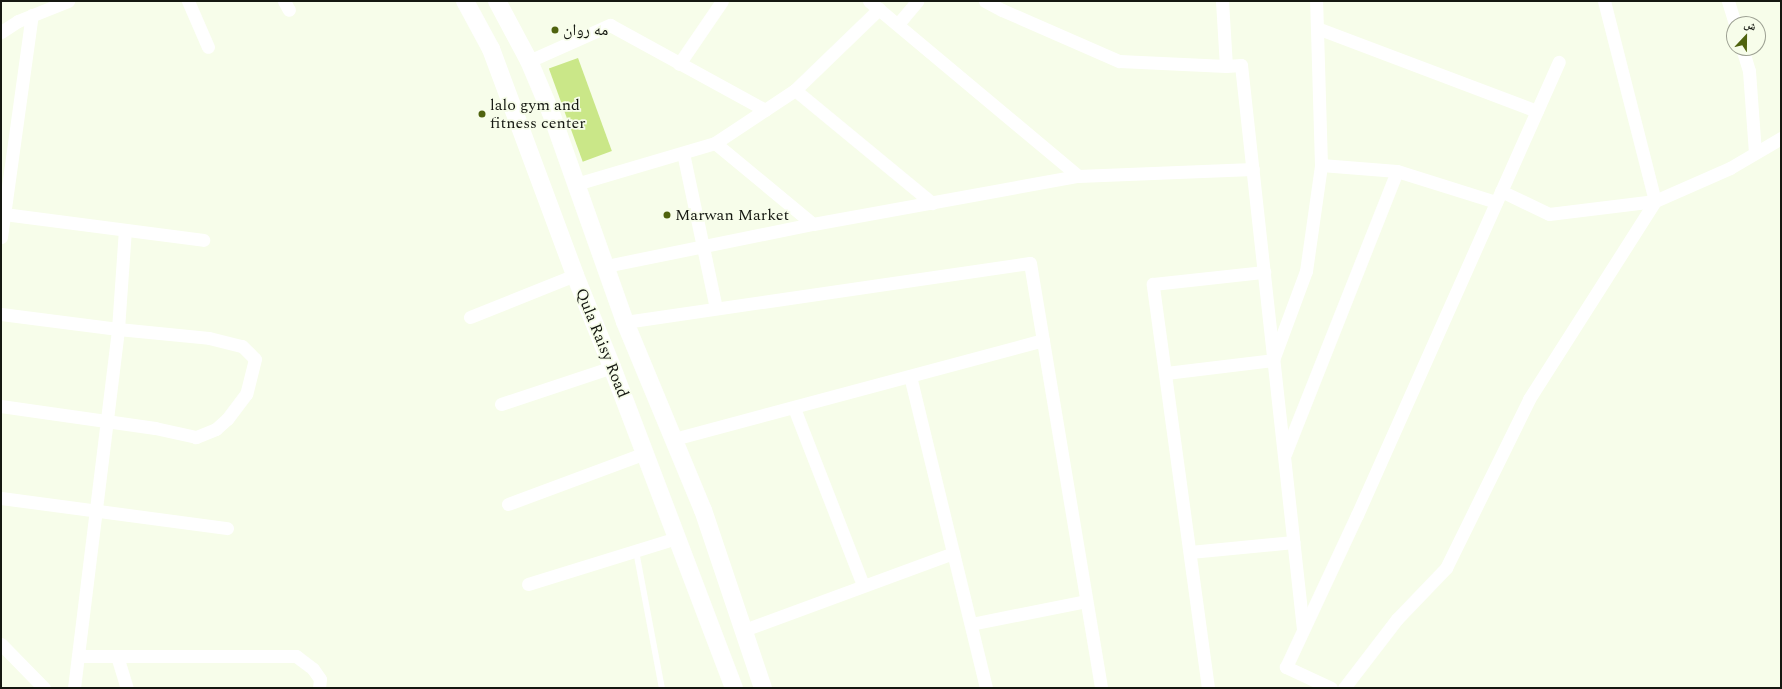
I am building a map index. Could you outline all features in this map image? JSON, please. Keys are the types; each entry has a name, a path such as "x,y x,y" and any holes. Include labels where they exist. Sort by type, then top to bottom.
{"main road":[{"name":"Qula Raisy Road","path":"465,1 491,49 575,275 612,367 734,688"},
{"name":"Qula Raisy Road","path":"497,1 530,61 552,113 625,322 703,510 763,688"}],"street":[{"path":"1,32 18,21 68,1"},
{"path":"188,1 208,47"},
{"path":"679,64 722,1"},
{"path":"898,24 917,1"},
{"path":"986,1 1003,6 1119,60 1226,66 1241,65 1303,629"},
{"path":"1222,1 1226,66"},
{"path":"1273,360 1306,271 1321,165 1316,1"},
{"path":"1344,688 1397,619 1446,568 1529,399 1655,201 1604,1"},
{"path":"1728,1 1733,16"},
{"path":"576,184 715,143 795,90 874,5 1078,176"},
{"path":"1,237 32,15"},
{"path":"530,61 610,25 765,110"},
{"path":"1317,28 1537,111"},
{"path":"1744,56 1749,71 1755,153"},
{"path":"1331,688 1286,667 1357,515 1559,62"},
{"path":"795,90 932,203"},
{"path":"1321,165 1398,171 1498,196 1549,214 1655,201 1730,168 1781,138"},
{"path":"715,143 813,224"},
{"path":"683,152 716,308"},
{"path":"606,266 813,224 1078,176 1253,170"},
{"path":"1284,456 1398,171"},
{"path":"4,214 203,240"},
{"path":"74,688 118,329 125,230"},
{"path":"625,322 1030,262 1101,688"},
{"path":"1208,688 1153,284 1264,272"},
{"path":"470,317 575,275"},
{"path":"1,314 118,329 209,338 242,346 255,359 246,394 227,419 216,430 196,437 155,428 1,406"},
{"path":"674,439 1043,340"},
{"path":"1166,373 1273,360"},
{"path":"501,404 612,367"},
{"path":"910,376 986,688"},
{"path":"794,408 863,585"},
{"path":"508,504 645,453"},
{"path":"1,498 227,528"},
{"path":"528,584 677,538"},
{"path":"1190,552 1294,542"},
{"path":"744,630 953,553"},
{"path":"971,624 1086,601"},
{"path":"1,644 44,688"},
{"path":"78,656 296,656 313,669 320,679 318,688"},
{"path":"117,656 127,688"}],"lane":[{"path":"636,551 662,688"}],"building":[{"path":"578,58 612,151 583,162 549,69"}],"place":[{"name":"مه روان","path":"555,30"},
{"name":"lalo gym and fitness center","path":"482,114"},
{"name":"Marwan Market","path":"667,215"}]}
